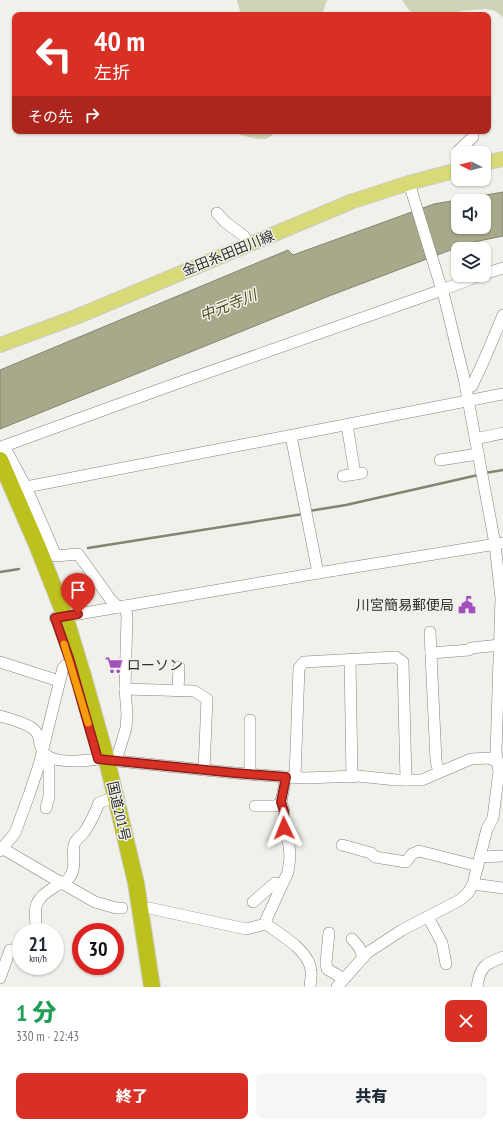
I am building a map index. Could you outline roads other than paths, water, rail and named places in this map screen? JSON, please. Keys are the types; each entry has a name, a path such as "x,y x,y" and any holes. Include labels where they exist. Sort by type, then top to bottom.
{"highway":[{"name":"国道201号","path":"1,452 37,545 107,760 136,883 152,987"},
{"name":"国道201号","path":"0,488 60,617 70,661 107,760 107,800 127,884 140,953 144,987"}],"main road":[{"path":"491,162 503,159"},
{"name":"金田糸田田川線","path":"0,345 76,316 353,201 410,189 451,173"}],"street":[{"path":"463,146 473,137"},
{"path":"328,933 327,969 341,983 367,953 402,930 460,900 468,893 473,884 487,829 493,818 500,763 496,753 501,639 499,544 478,454 466,388 445,300 410,189"},
{"path":"217,213 225,222 244,236 248,245"},
{"path":"491,272 503,268"},
{"path":"107,760 126,728 127,714 125,689 127,615 121,607 111,600 78,554 56,556 26,487 1,452 174,384 440,287 458,282"},
{"path":"466,388 472,386 503,315"},
{"path":"26,487 503,394"},
{"path":"343,476 358,473 347,425"},
{"path":"475,439 503,433"},
{"path":"291,436 318,573"},
{"path":"440,460 478,454"},
{"path":"60,617 499,544"},
{"path":"430,632 436,761 439,772"},
{"path":"431,653 469,650 471,648 501,639"},
{"path":"255,806 276,806 281,802 291,777 299,668 304,662 396,657 403,662 406,780"},
{"path":"350,660 352,777"},
{"path":"70,661 63,668 46,753 15,833 1,848 95,902 116,908 122,908"},
{"path":"0,662 60,681"},
{"path":"178,667 178,691"},
{"path":"125,689 194,691 207,699 204,770"},
{"path":"0,716 33,728 39,736 46,753 50,797 46,808"},
{"path":"250,720 250,774"},
{"path":"46,753 60,760 107,760 291,777 352,777 406,780 422,780 471,759 489,758 500,763"},
{"path":"36,923 34,914 36,903 41,896 69,879 74,867 74,846 76,841 93,818 99,803 107,800"},
{"path":"266,924 266,920 288,872 290,857 289,845 284,828 284,811 281,802"},
{"path":"342,845 371,853 375,857 406,862 412,854 419,851 479,861 503,856"},
{"path":"253,902 275,883 282,885"},
{"path":"473,884 503,888"},
{"path":"149,908 246,928 266,924 299,948 310,963 310,987"},
{"path":"428,917 442,943 446,964"},
{"path":"352,939 359,948 363,957"},
{"path":"0,978 10,950 12,950"},
{"path":"477,987 482,969 488,963 503,957"}],"water":[{"name":"中元寺川","path":"503,192 503,236 474,242 451,242 451,250 329,296 0,429 0,370 288,250 293,255 434,204 451,201 451,234 491,234 491,194"}],"waterway":[{"path":"485,473 503,470"},
{"path":"309,511 346,505 478,475"},
{"path":"88,548 303,514"},
{"path":"0,572 19,569"}],"place":[{"name":"川宮簡易郵便局","path":"467,605"},
{"name":"ローソン","path":"114,665"}]}
